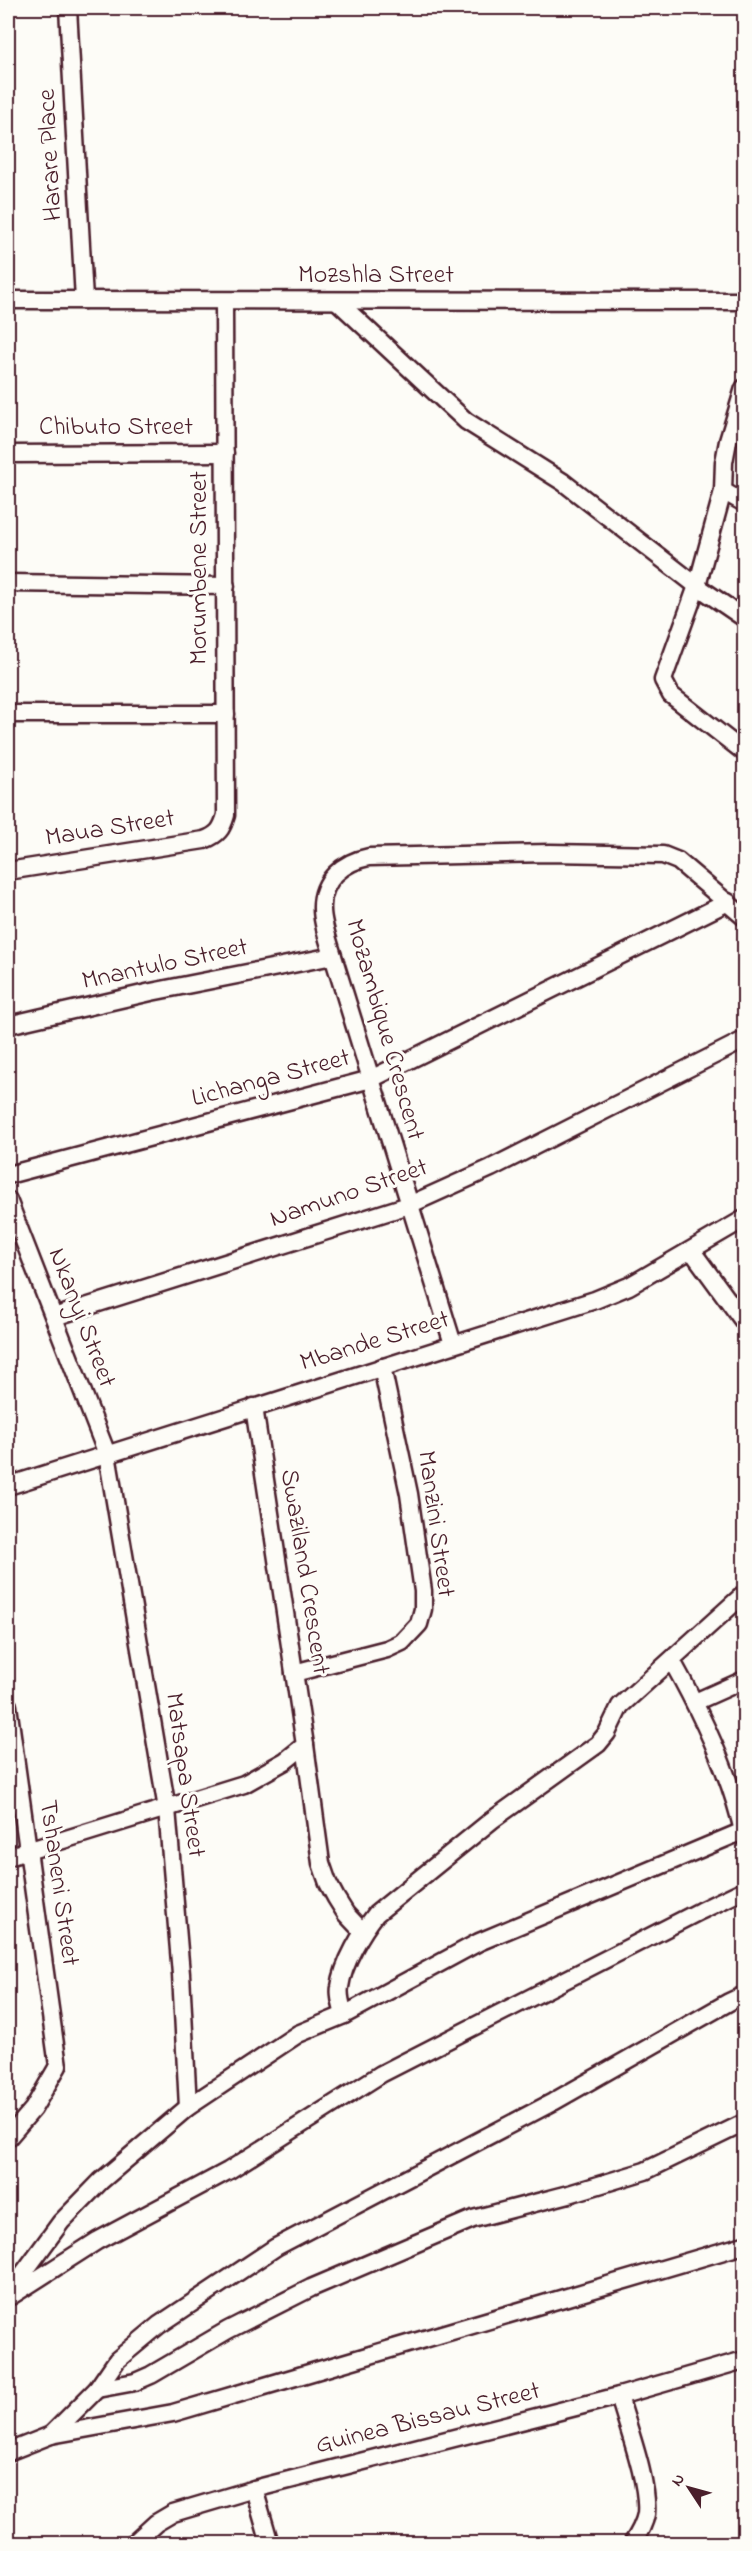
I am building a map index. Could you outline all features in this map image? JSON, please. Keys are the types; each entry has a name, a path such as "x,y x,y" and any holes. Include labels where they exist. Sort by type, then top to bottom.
{"street":[{"name":"Harare Place","path":"68,8 84,300"},
{"name":"Mozshla Street","path":"8,300 744,301"},
{"path":"337,301 466,421 563,482 697,586 744,618"},
{"name":"Morumbene Street","path":"219,832 226,815 224,302"},
{"path":"744,388 728,441 724,462 723,491 697,586 664,672 664,684 671,695 744,752"},
{"name":"Chibuto Street","path":"8,453 225,453"},
{"path":"723,491 744,503"},
{"path":"8,583 226,586"},
{"path":"8,714 225,714"},
{"name":"Maua Street","path":"8,871 204,840 219,832"},
{"name":"Mozambique Crescent","path":"453,1344 333,956 322,909 324,895 335,873 355,860 369,857 550,853 663,855 678,861 744,917"},
{"name":"Lichanga Street","path":"8,1175 371,1079 728,902"},
{"name":"Mnantulo Street","path":"8,1025 151,992 333,956"},
{"name":"Namuno Street","path":"54,1317 409,1205 491,1168 744,1040"},
{"name":"Nkanyi Street","path":"8,1200 107,1454"},
{"name":"Mbande Street","path":"8,1486 595,1300 629,1286 744,1219"},
{"path":"692,1251 744,1322"},
{"name":"Manzini Street","path":"294,1672 387,1649 402,1642 419,1624 423,1610 423,1591 409,1494 382,1366"},
{"name":"Swaziland Crescent","path":"254,1407 321,1863 336,1898 346,1914 362,1931"},
{"name":"Matsapa Street","path":"107,1454 167,1809 188,2107"},
{"path":"344,2015 339,1989 362,1931 376,1914 492,1820 598,1744 608,1733 620,1706 744,1594"},
{"path":"8,2296 61,2222 101,2181 188,2107 298,2034 344,2015 479,1942 744,1834 740,1802 695,1702 672,1661"},
{"path":"695,1702 744,1680"},
{"name":"Tshaneni Street","path":"8,1706 58,2066 33,2109 8,2138"},
{"path":"8,1857 244,1784 285,1761 305,1745"},
{"path":"8,2296 97,2241 228,2172 381,2074 744,1890"},
{"path":"51,2435 97,2389 117,2360 159,2325 276,2247 553,2102 744,1995"},
{"path":"97,2389 135,2382 151,2375 228,2330 311,2288 473,2219 645,2171 744,2123"},
{"path":"8,2452 51,2435 173,2413 744,2245"},
{"name":"Guinea Bissau Street","path":"133,2544 156,2523 173,2513 254,2489 618,2397 744,2360"},
{"path":"618,2397 645,2496 646,2516 632,2544"},
{"path":"254,2489 270,2544"}]}
